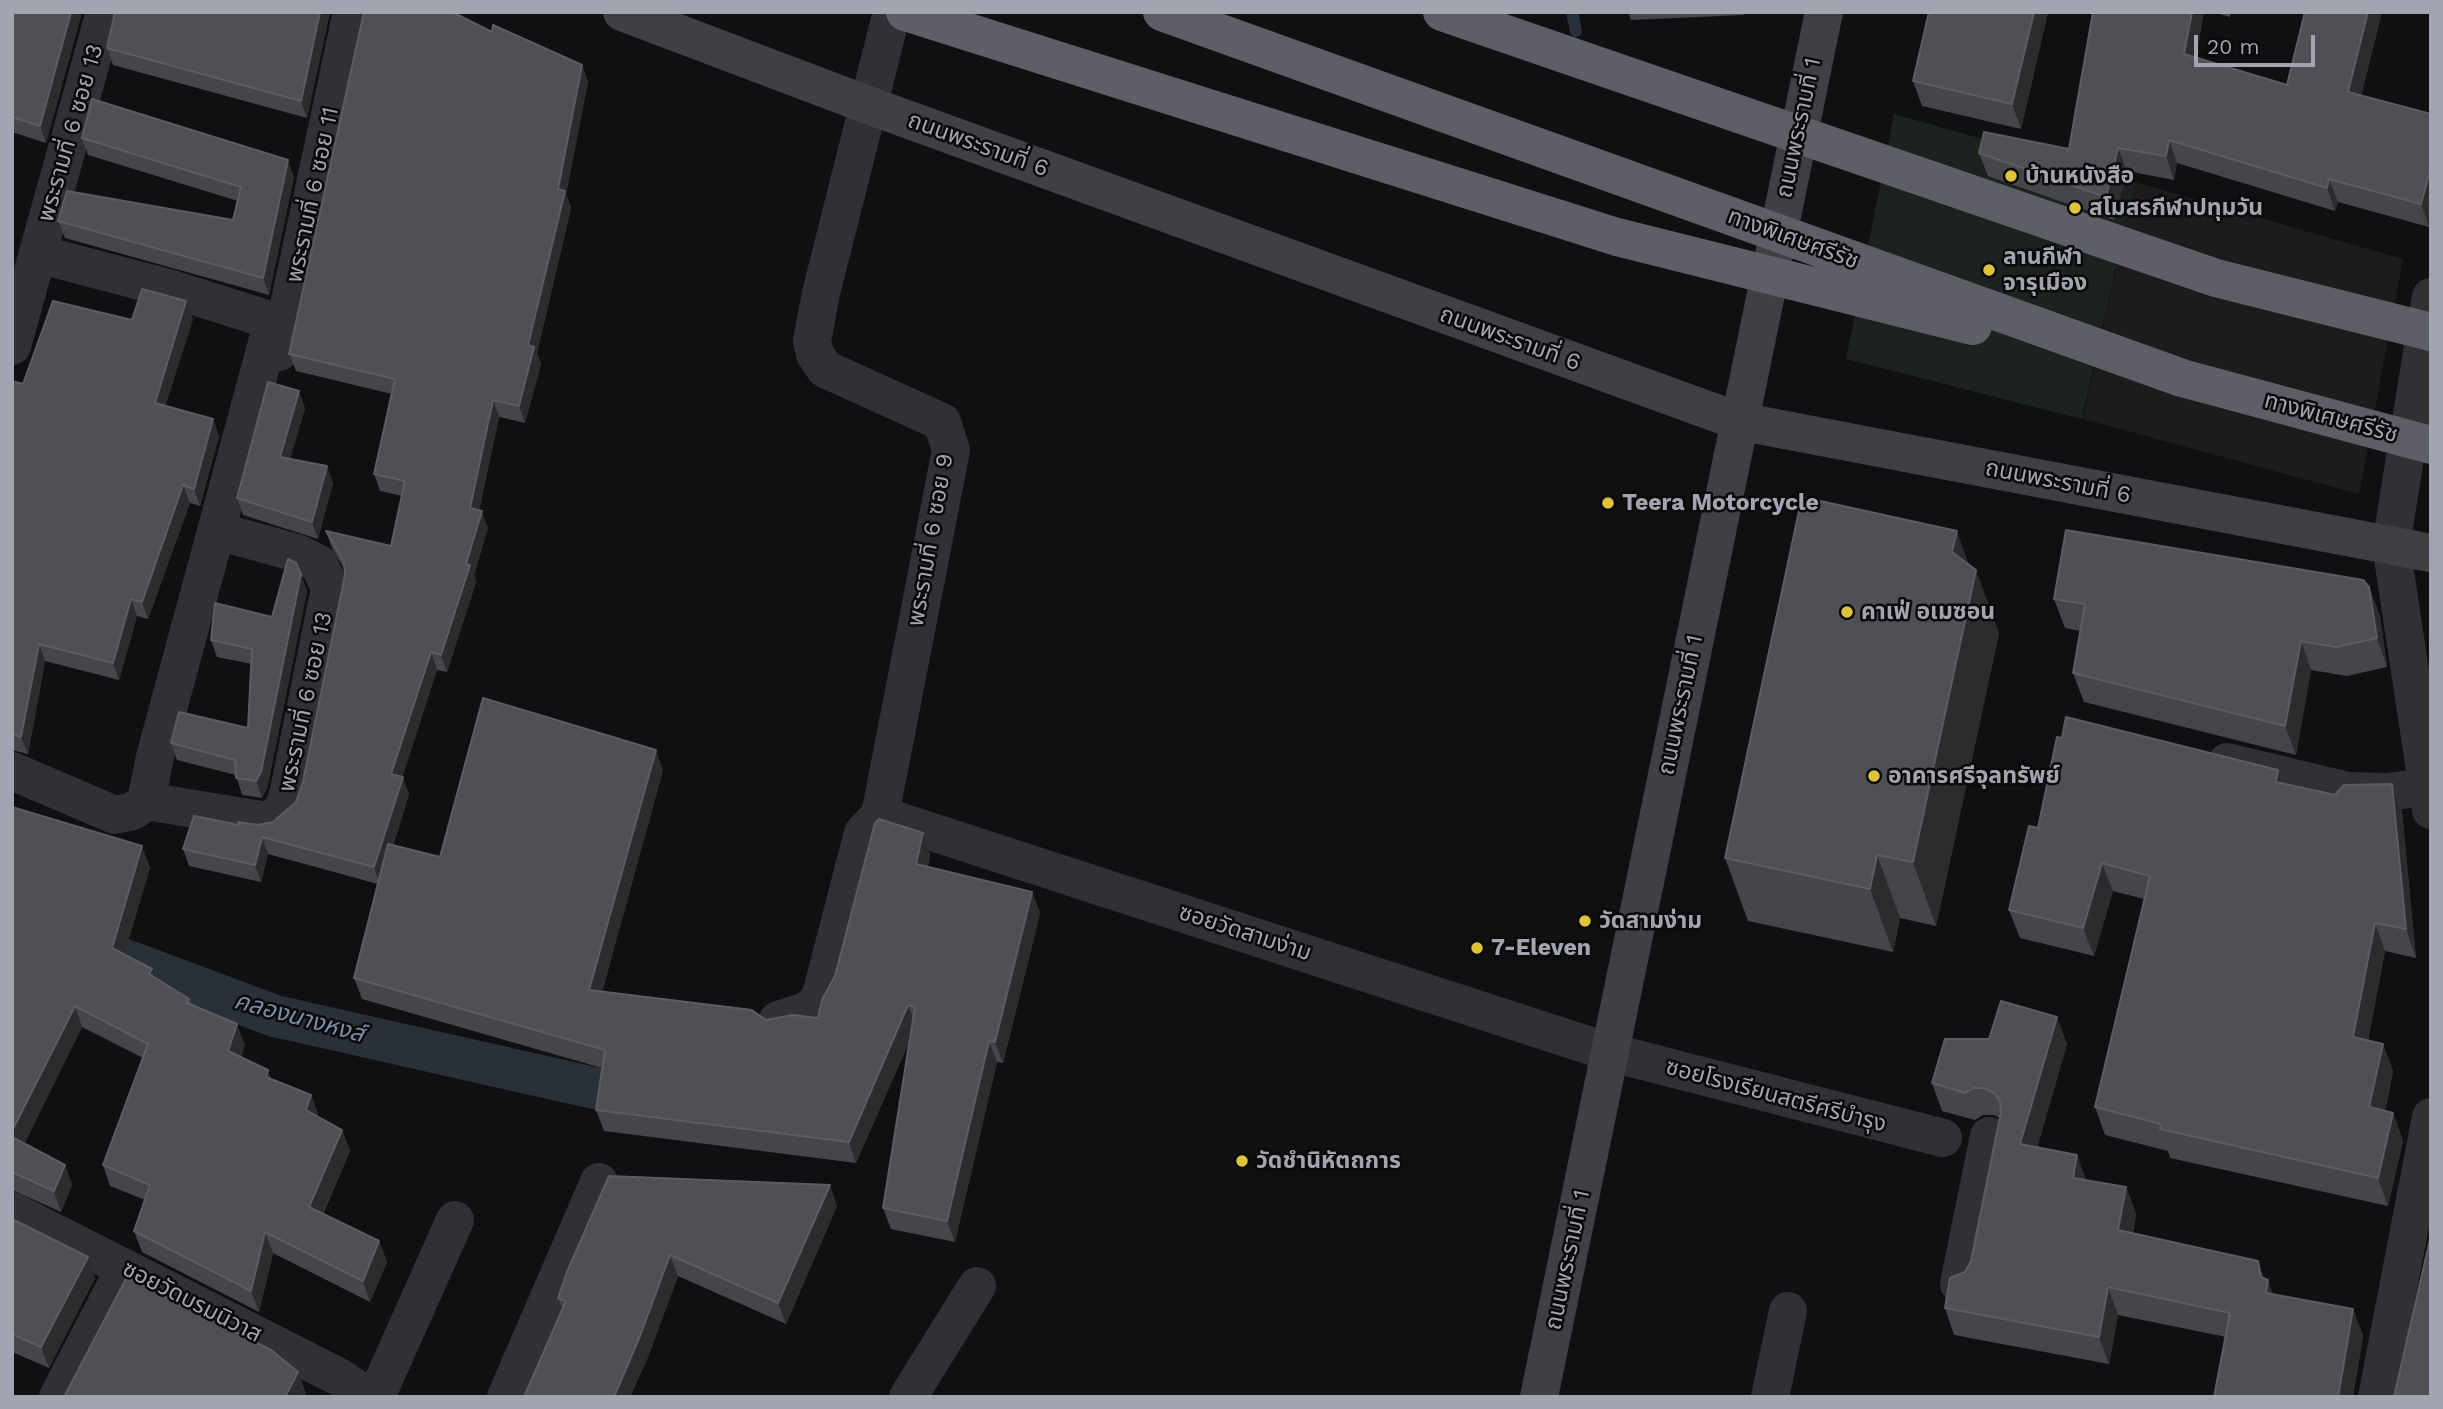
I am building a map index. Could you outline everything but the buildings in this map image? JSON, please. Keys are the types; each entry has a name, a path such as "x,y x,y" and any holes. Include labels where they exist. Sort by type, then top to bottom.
{"highway":[{"path":"905,12 1616,237 2182,378"},
{"name":"ทางพิเศษศรีรัช","path":"1162,12 2182,378 2431,445"},
{"path":"1442,12 2216,278 2431,332"}],"main road":[{"name":"ถนนพระรามที่ 6","path":"622,12 868,105 1738,421 2431,553"},
{"name":"ถนนพระรามที่ 1","path":"1545,1396 1609,1052 1824,12"}],"street":[{"name":"พระรามที่ 6 ซอย 13","path":"12,346 105,12"},
{"name":"พระรามที่ 6 ซอย 11","path":"273,377 352,12"},
{"name":"พระรามที่ 6 ซอย 9","path":"778,1020 806,1011 817,1003 863,833 880,815 951,450 942,422 825,369 814,355 812,341 892,12"},
{"name":"พระรามที่ 6 ซอย 13","path":"37,254 175,290 273,321 217,531 146,801 267,821 282,811 288,795 330,588 319,564 297,553 217,531"},
{"path":"2192,752 2348,791 2387,792 2429,798 2391,545 2431,297"},
{"path":"12,771 115,815 134,811 146,801"},
{"name":"ซอยวัดสามง่าม","path":"880,815 1609,1052"},
{"name":"ซอยโรงเรียนสตรีศรีบำรุง","path":"1609,1052 1943,1138"},
{"path":"2377,1397 2431,1117"},
{"path":"1959,1284 1989,1136"},
{"path":"506,1397 600,1182"},
{"name":"ซอยวัดบรมนิวาส","path":"12,1211 339,1377 369,1397"},
{"path":"376,1397 455,1220"},
{"path":"58,1397 125,1268"},
{"path":"908,1397 977,1286"},
{"path":"1770,1397 1788,1311"}],"shaded area":[{"name":"ลานกีฬา จารุเมือง","path":"1894,114 2135,182 2082,419 1846,359"},
{"path":"2135,182 2403,259 2359,494 2083,419"}],"waterway":[{"path":"1572,12 1576,31"},
{"name":"คลองนางหงส์","path":"12,918 275,1016 594,1088"}],"place":[{"name":"บ้านหนังสือ","path":"2011,176"},
{"name":"สโมสรกีฬาปทุมวัน","path":"2075,208"},
{"name":"ลานกีฬา จารุเมือง","path":"1989,270"},
{"name":"Teera Motorcycle","path":"1608,503"},
{"name":"คาเฟ่ อเมซอน","path":"1847,612"},
{"name":"อาคารศรีจุลทรัพย์","path":"1874,776"},
{"name":"วัดสามง่าม","path":"1585,921"},
{"name":"7-Eleven","path":"1477,948"},
{"name":"วัดชำนิหัตถการ","path":"1242,1161"}]}
